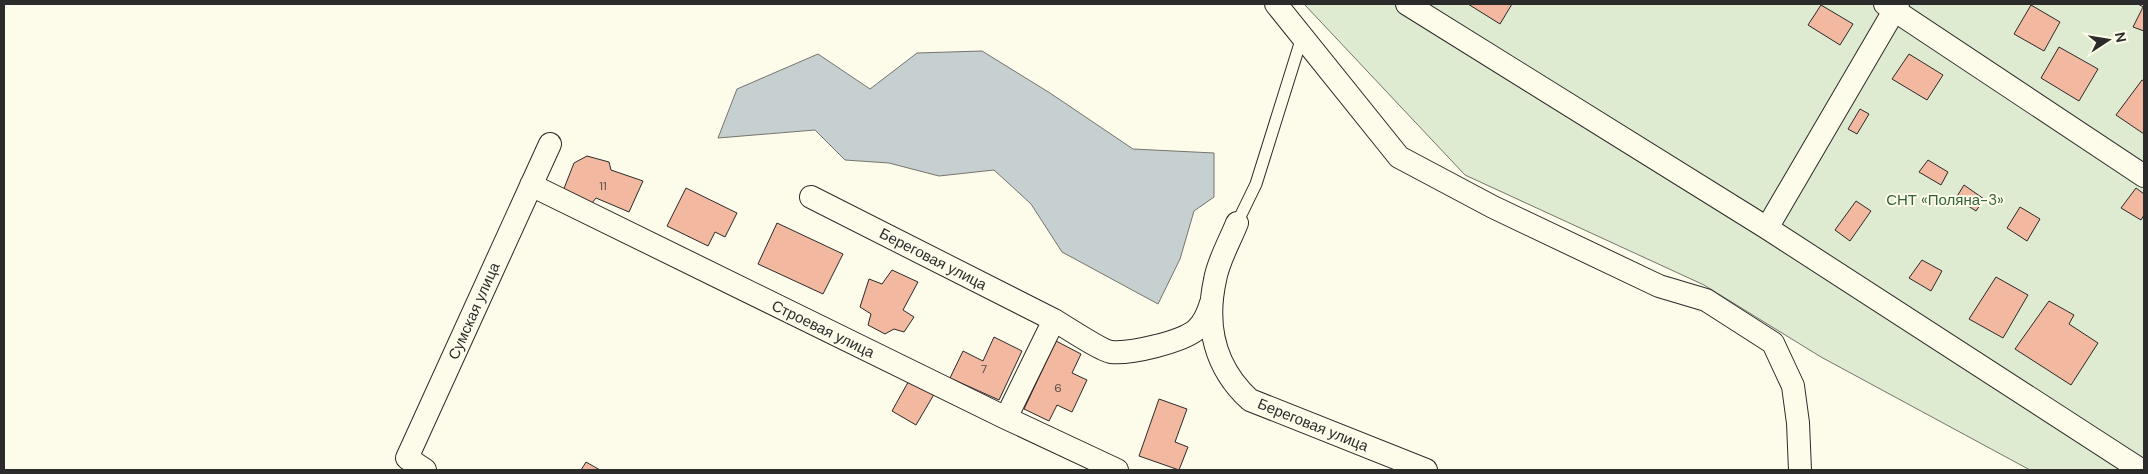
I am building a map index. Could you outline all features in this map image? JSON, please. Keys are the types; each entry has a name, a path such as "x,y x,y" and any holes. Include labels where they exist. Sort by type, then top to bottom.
{"street":[{"path":"1276,4 1399,157 1493,207 1659,286 1706,300 1773,343 1793,386 1798,423 1800,464"},
{"path":"1407,4 1767,228 2141,470"},
{"path":"1767,228 1893,6 2144,176"},
{"name":"Сумская улица","path":"425,470 407,458 550,144"},
{"name":"Строевая улица","path":"531,185 1006,418 1117,470"},
{"name":"Береговая улица","path":"812,197 1054,320 1110,352 1134,351 1157,346 1196,330 1206,318 1213,298"},
{"name":"Береговая улица","path":"1237,223 1215,279 1211,324 1223,368 1236,386 1250,400 1426,470"},
{"path":"1006,418 1054,320"}],"lane":[{"path":"1237,223 1256,184 1302,37"}],"green space":[{"name":"СНТ «Поляна-3»","path":"1304,4 2144,4 2144,470 2030,470 1821,357 1704,285 1465,175"}],"shaded area":[{"path":"982,51 1050,93 1133,149 1214,153 1214,197 1194,211 1180,259 1158,304 1062,252 1031,204 994,170 939,176 889,163 845,160 815,130 718,138 737,89 818,54 870,89 917,53"}],"building":[{"path":"1468,4 1512,4 1500,24"},
{"path":"2138,4 2144,4 2144,31 2133,27 2143,7"},
{"path":"1821,5 1853,24 1840,45 1808,25"},
{"path":"2031,5 2060,22 2044,51 2014,34"},
{"path":"2059,47 2098,69 2079,101 2041,78"},
{"path":"1909,54 1943,75 1927,100 1892,79"},
{"path":"2142,80 2144,81 2144,134 2116,115"},
{"path":"1860,109 1869,114 1857,134 1848,129"},
{"path":"587,156 609,162 611,170 643,181 629,212 596,198 592,203 563,191 574,163"},
{"path":"1928,160 1948,172 1941,185 1919,172"},
{"path":"1964,185 1984,199 1976,211 1956,198"},
{"path":"686,188 737,213 725,237 715,232 708,246 667,226"},
{"path":"2136,188 2144,194 2144,215 2141,220 2121,208"},
{"path":"1856,201 1871,211 1850,241 1835,230"},
{"path":"2020,207 2040,219 2027,241 2007,228"},
{"path":"777,223 843,254 823,294 758,264"},
{"path":"1922,260 1942,271 1931,291 1909,278"},
{"path":"892,270 918,282 903,310 914,317 904,332 894,329 885,334 868,325 871,314 860,307 869,279 882,284"},
{"path":"1996,277 2028,295 2003,338 1969,319"},
{"path":"2049,301 2074,315 2069,324 2098,343 2071,385 2015,349"},
{"path":"994,337 1022,351 999,400 950,378 963,351 983,361"},
{"path":"1056,341 1081,354 1072,373 1087,380 1072,412 1057,405 1049,421 1024,409"},
{"path":"911,377 936,391 916,425 892,411"},
{"path":"1159,399 1187,409 1175,442 1188,447 1179,470 1139,456"},
{"path":"586,462 600,470 581,470"}]}
